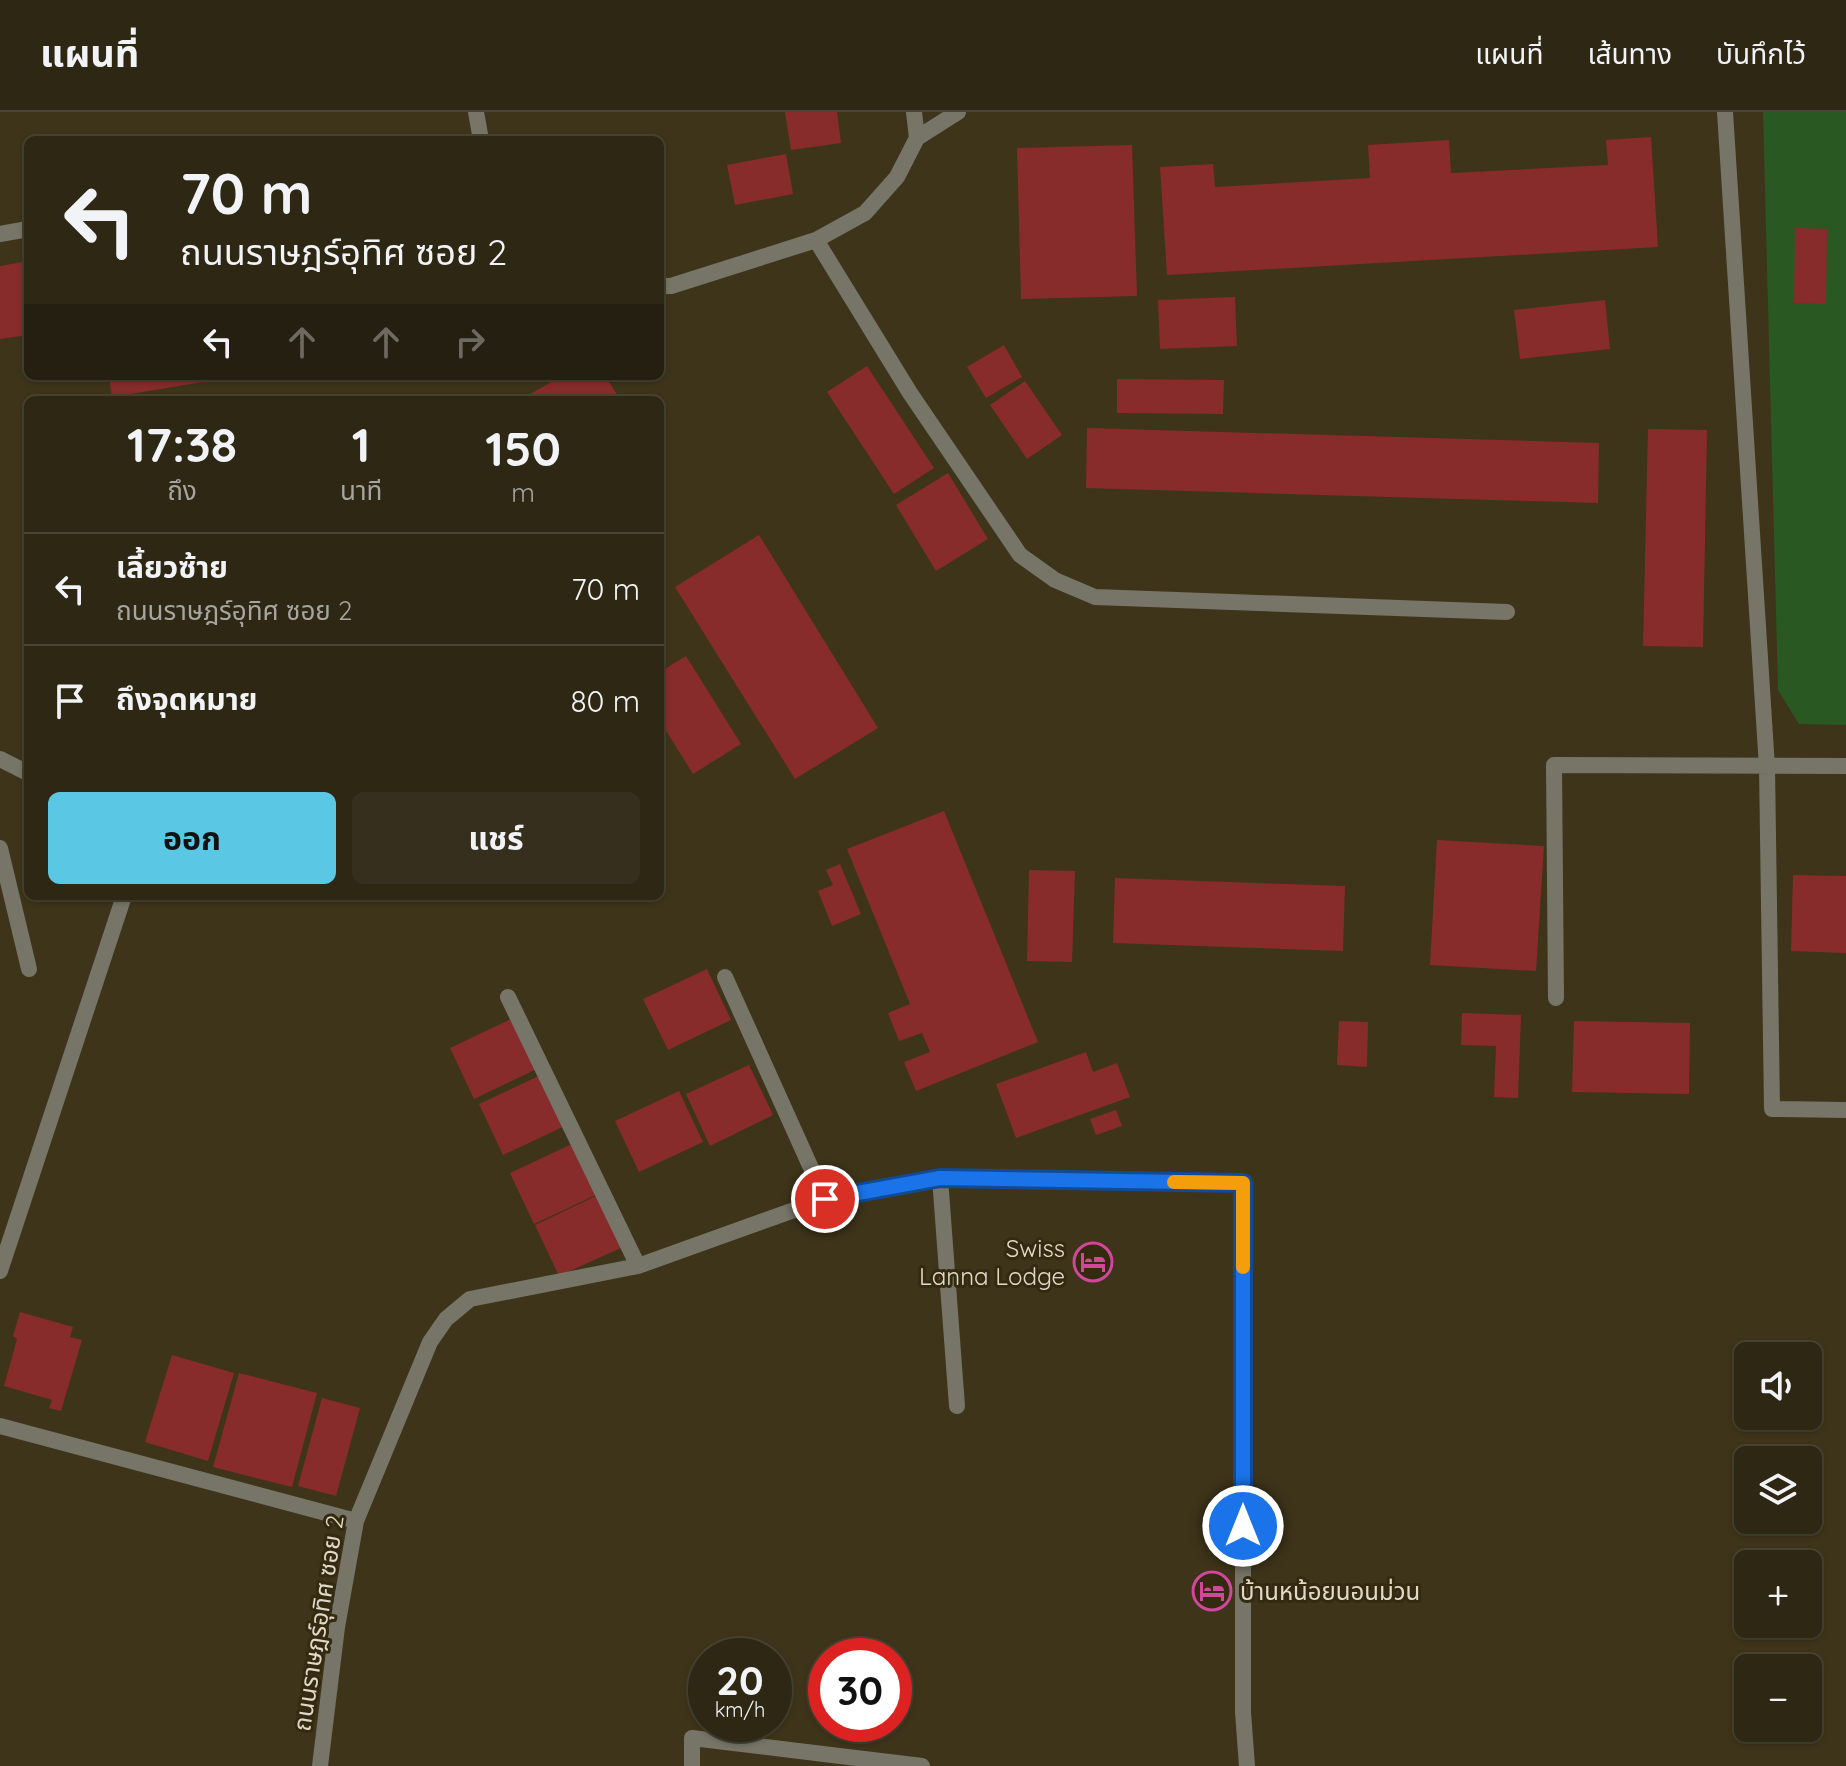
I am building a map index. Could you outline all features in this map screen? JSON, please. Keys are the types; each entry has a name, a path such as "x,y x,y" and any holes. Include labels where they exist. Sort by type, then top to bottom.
{"street":[{"path":"476,112 480,136"},
{"path":"914,112 917,138"},
{"path":"664,286 816,240 865,213 897,177 917,138 958,112"},
{"path":"1725,112 1767,767 1772,1109 1846,1110"},
{"path":"0,234 24,230"},
{"path":"816,240 910,393 1020,555 1055,580 1095,597 1507,612"},
{"path":"0,759 24,771"},
{"path":"1556,998 1554,765 1846,766"},
{"path":"0,848 29,969"},
{"path":"1,1267 123,900"},
{"path":"725,977 825,1199"},
{"path":"508,997 638,1266"},
{"path":"940,1178 957,1406"},
{"name":"ถนนราษฎร์อุทิศ ซอย 2","path":"320,1766 337,1627 356,1521 430,1342 446,1319 470,1299 638,1266 825,1199 940,1178 1243,1183 1243,1712 1247,1766"},
{"path":"0,1426 356,1521"},
{"path":"692,1766 692,1738 922,1766"}],"green space":[{"path":"1763,112 1846,112 1846,725 1799,724 1778,690"}],"building":[{"path":"785,112 837,112 841,143 791,150"},
{"path":"1651,137 1658,247 1167,275 1160,167 1213,164 1215,187 1370,178 1368,145 1449,140 1451,173 1608,165 1606,140"},
{"path":"1132,145 1137,296 1021,299 1017,148"},
{"path":"786,154 793,194 735,205 727,165"},
{"path":"1795,228 1827,229 1826,304 1794,303"},
{"path":"24,262 24,336 0,339 0,266"},
{"path":"1235,297 1237,346 1160,349 1158,300"},
{"path":"1605,300 1610,349 1520,359 1514,310"},
{"path":"1004,345 1022,377 986,398 967,367"},
{"path":"867,366 934,468 894,494 827,392"},
{"path":"1117,379 1224,380 1223,414 1117,413"},
{"path":"110,380 209,381 118,396 112,396"},
{"path":"555,380 608,380 618,396 527,396"},
{"path":"1025,381 1062,435 1027,459 990,405"},
{"path":"1087,428 1599,443 1598,503 1086,488"},
{"path":"1648,429 1707,430 1703,647 1643,646"},
{"path":"948,473 988,539 936,571 896,505"},
{"path":"759,535 878,728 795,779 675,587"},
{"path":"686,656 741,744 693,774 664,727 664,670"},
{"path":"944,811 1038,1042 916,1091 904,1062 930,1052 922,1033 899,1041 888,1013 910,1004 847,849"},
{"path":"1437,840 1544,846 1536,971 1430,965"},
{"path":"840,864 861,914 832,926 818,891 833,885 826,870"},
{"path":"1029,870 1075,871 1072,962 1027,961"},
{"path":"1793,875 1846,876 1846,953 1791,951"},
{"path":"1115,878 1345,886 1343,951 1113,943"},
{"path":"707,969 731,1020 668,1050 643,999"},
{"path":"1462,1013 1521,1015 1518,1098 1494,1097 1496,1046 1461,1045"},
{"path":"513,1018 537,1069 474,1099 450,1048"},
{"path":"1339,1021 1368,1022 1367,1067 1337,1065"},
{"path":"1574,1021 1690,1023 1689,1094 1572,1092"},
{"path":"1086,1052 1093,1072 1117,1063 1130,1097 1016,1138 996,1084"},
{"path":"749,1065 773,1115 710,1146 686,1094"},
{"path":"543,1074 567,1125 503,1155 479,1104"},
{"path":"679,1091 703,1142 639,1172 615,1121"},
{"path":"1116,1110 1122,1126 1096,1135 1090,1119"},
{"path":"574,1143 598,1194 534,1224 510,1173"},
{"path":"598,1195 623,1247 559,1276 535,1225"},
{"path":"20,1312 73,1327 70,1337 82,1340 61,1411 49,1408 52,1400 4,1386 17,1339 13,1336"},
{"path":"172,1355 234,1373 208,1461 145,1442"},
{"path":"239,1373 317,1393 292,1487 213,1467"},
{"path":"322,1398 360,1408 336,1496 298,1486"}],"slow traffic":[{"path":"1174,1182 1243,1183 1243,1267"}],"place":[{"name":"Swiss Lanna Lodge","path":"1093,1262"},
{"name":"บ้านหน้อยนอนม่วน","path":"1212,1591"}],"route":[{"path":"825,1199 940,1178 1243,1183 1243,1526"}]}
